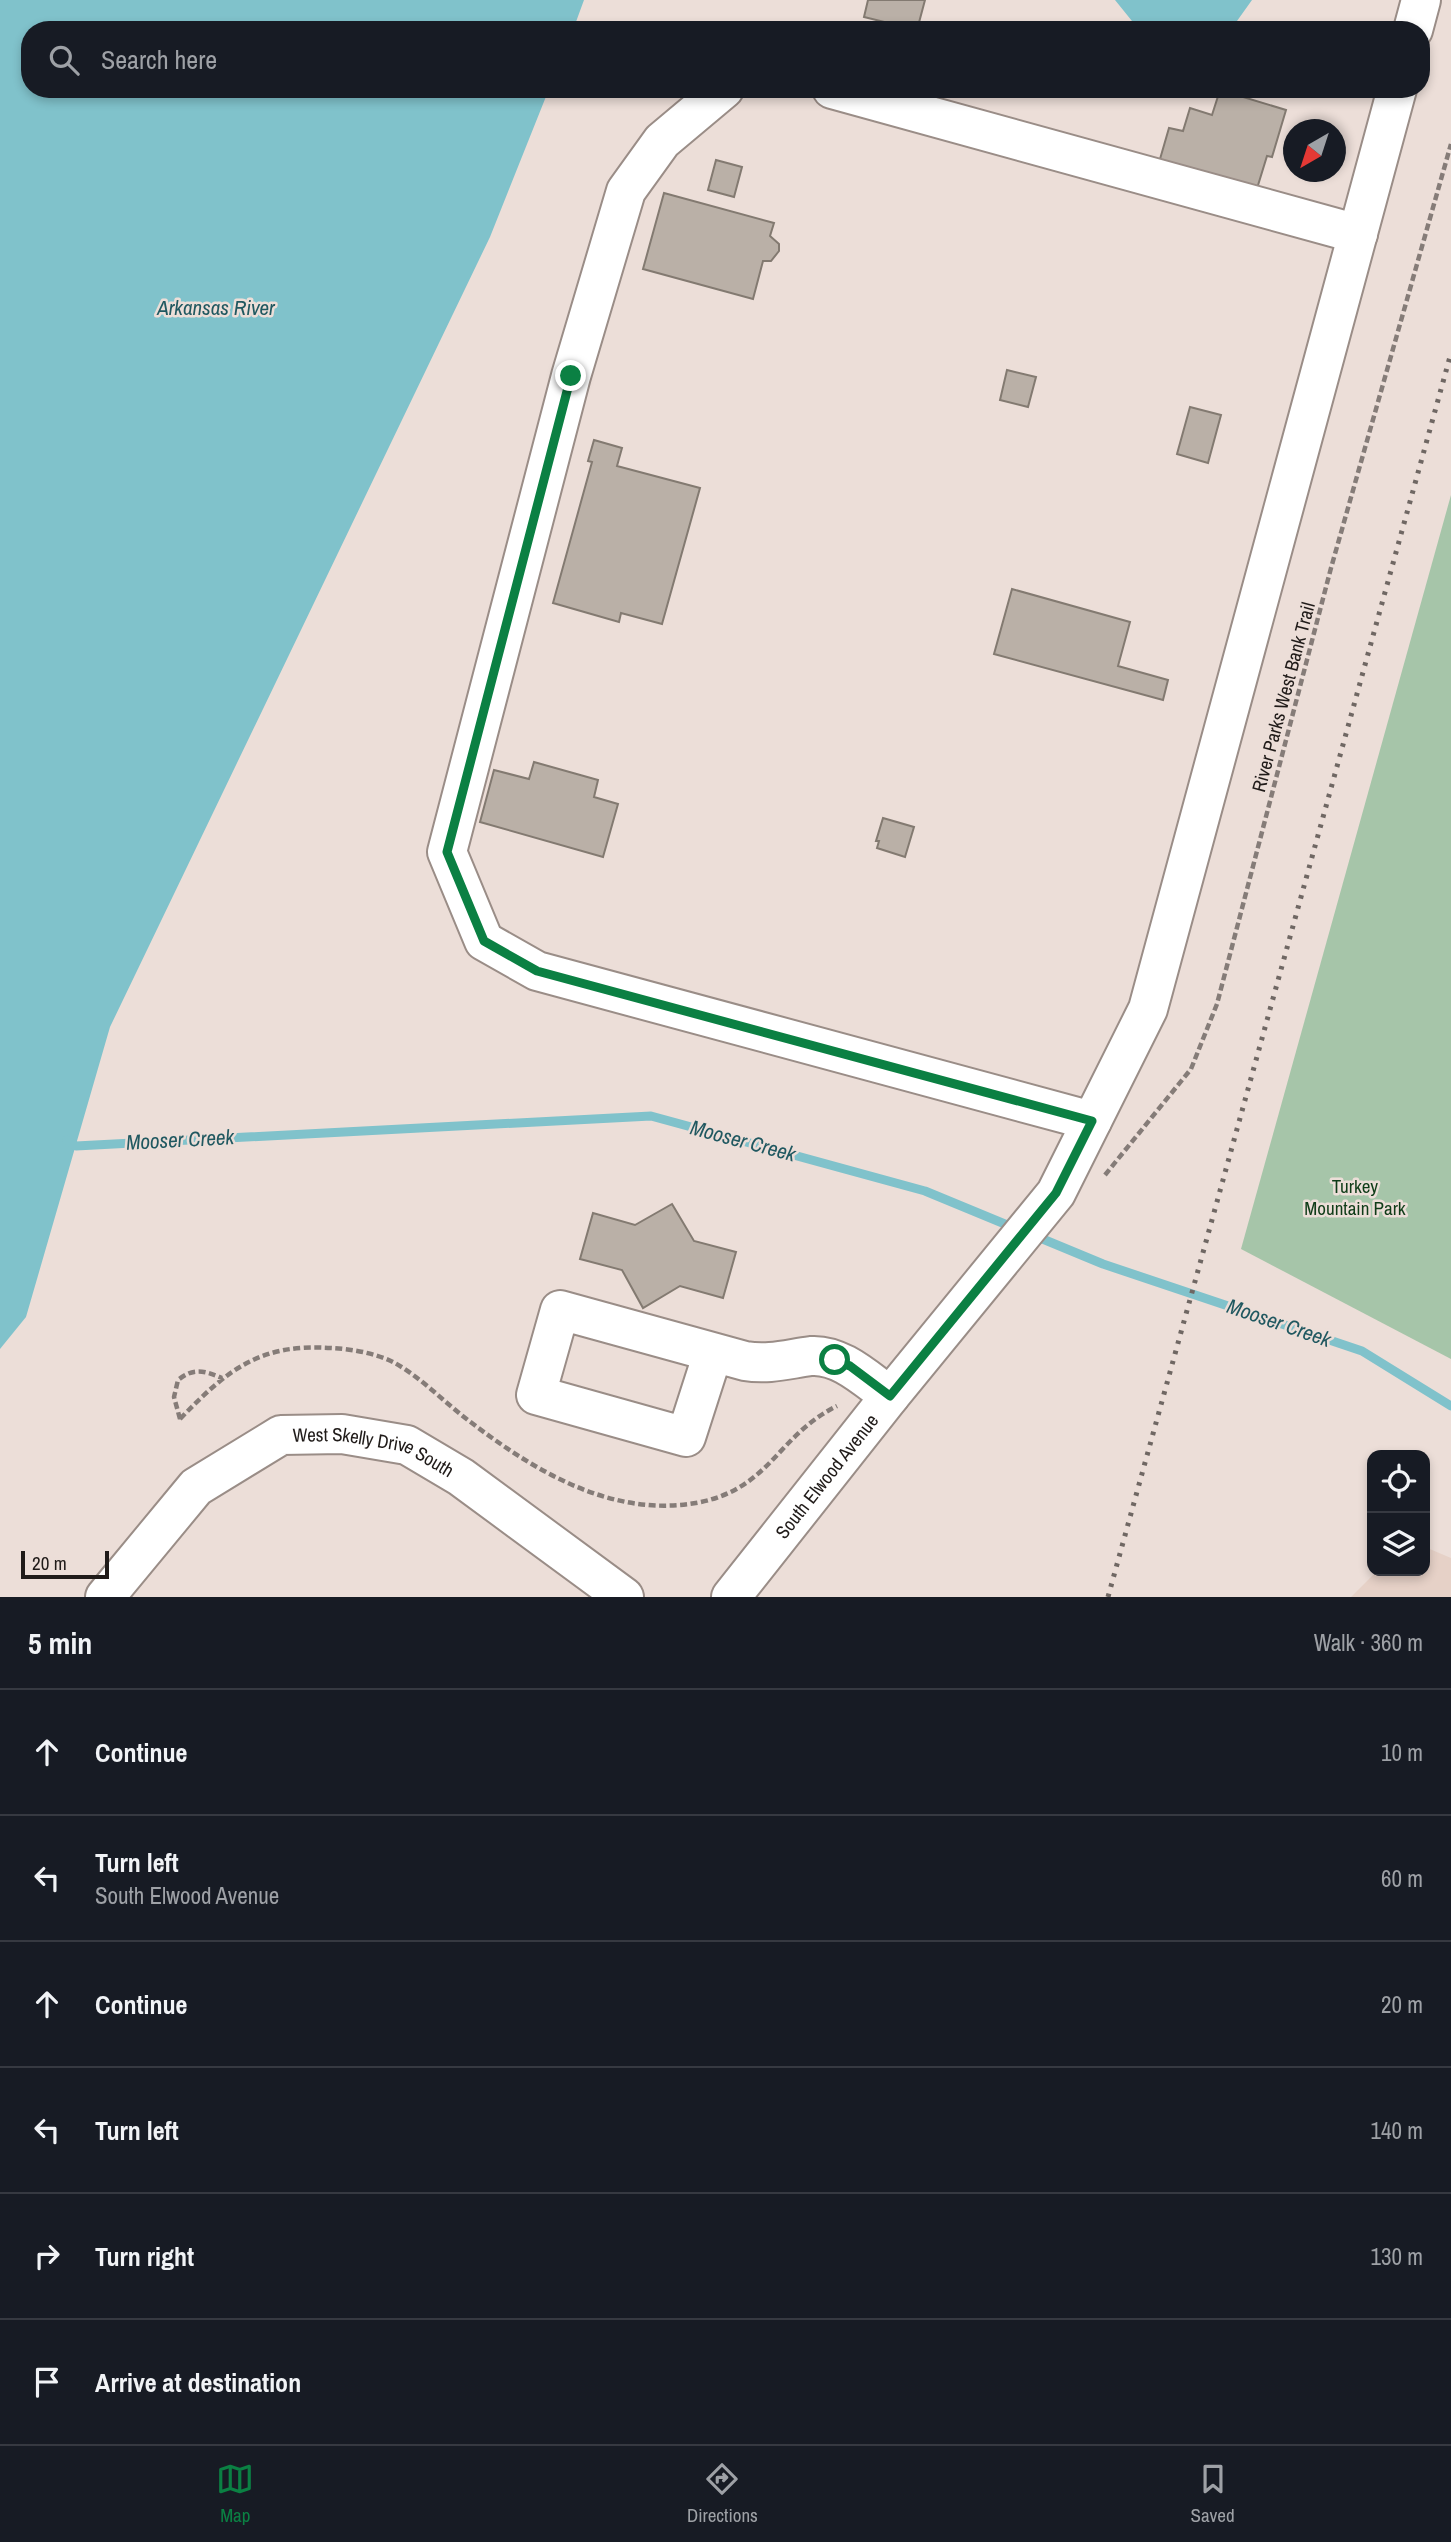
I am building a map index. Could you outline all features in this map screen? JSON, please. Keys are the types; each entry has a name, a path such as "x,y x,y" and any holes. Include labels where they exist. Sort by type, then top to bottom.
{"street":[{"path":"1415,21 1421,0"},
{"path":"713,98 662,141 626,191 571,376 447,852 484,941 537,971 1092,1121"},
{"path":"865,98 1358,234"},
{"name":"South Elwood Avenue","path":"731,1597 890,1396 1056,1193 1147,1009 1395,98"},
{"path":"713,1353 687,1437 536,1395 560,1310 765,1365 814,1356 835,1360 850,1366 890,1396"},
{"name":"West Skelly Drive South","path":"105,1597 196,1486 281,1435 342,1434 407,1445 461,1477 624,1597"}],"path":[{"name":"River Parks West Bank Trail","path":"1101,1179 1191,1069 1213,1014 1331,568 1451,144"},
{"path":"193,1371 203,1371 223,1378 180,1419 174,1397 178,1380 193,1371"}],"shaded area":[{"path":"1430,1549 1451,1558 1451,1597 1351,1597 1372,1576 1430,1576"}],"green space":[{"name":"Turkey Mountain Park","path":"1451,495 1451,1359 1241,1249"}],"water":[{"name":"Arkansas River","path":"0,0 584,0 576,21 21,21 21,98 545,98 490,237 110,1027 26,1317 0,1349"},
{"path":"1115,0 1252,0 1237,21 1132,21"}],"building":[{"path":"868,0 925,0 919,21 880,21 864,17"},
{"path":"1217,98 1246,98 1286,110 1272,157 1267,156 1255,195 1158,166 1169,128 1183,131 1190,108 1212,115"},
{"path":"716,160 742,167 734,197 708,190"},
{"path":"664,193 774,223 770,236 779,244 779,251 771,261 763,261 753,299 643,269"},
{"path":"1007,370 1036,377 1028,407 1000,400"},
{"path":"1190,407 1221,415 1208,463 1177,454"},
{"path":"594,440 622,448 617,466 700,488 662,624 621,613 619,622 553,603 592,462 588,461"},
{"path":"1012,589 1130,622 1118,666 1168,680 1163,700 994,654"},
{"path":"534,762 598,780 594,797 618,804 603,857 480,822 494,770 529,779"},
{"path":"883,818 914,827 905,857 877,848 879,841 876,841"},
{"path":"672,1204 694,1241 736,1252 723,1298 680,1286 643,1308 622,1270 580,1259 593,1213 635,1225"}],"waterway":[{"name":"Mooser Creek","path":"67,1140 76,1146 651,1116 925,1191 1017,1229"},
{"name":"Mooser Creek","path":"1033,1235 1103,1264 1362,1351 1451,1406"}],"railway":[{"path":"1108,1597 1451,353"}],"route":[{"path":"571,376 447,852 484,941 537,971 1092,1121 1056,1193 890,1396 850,1366 835,1360"}]}
